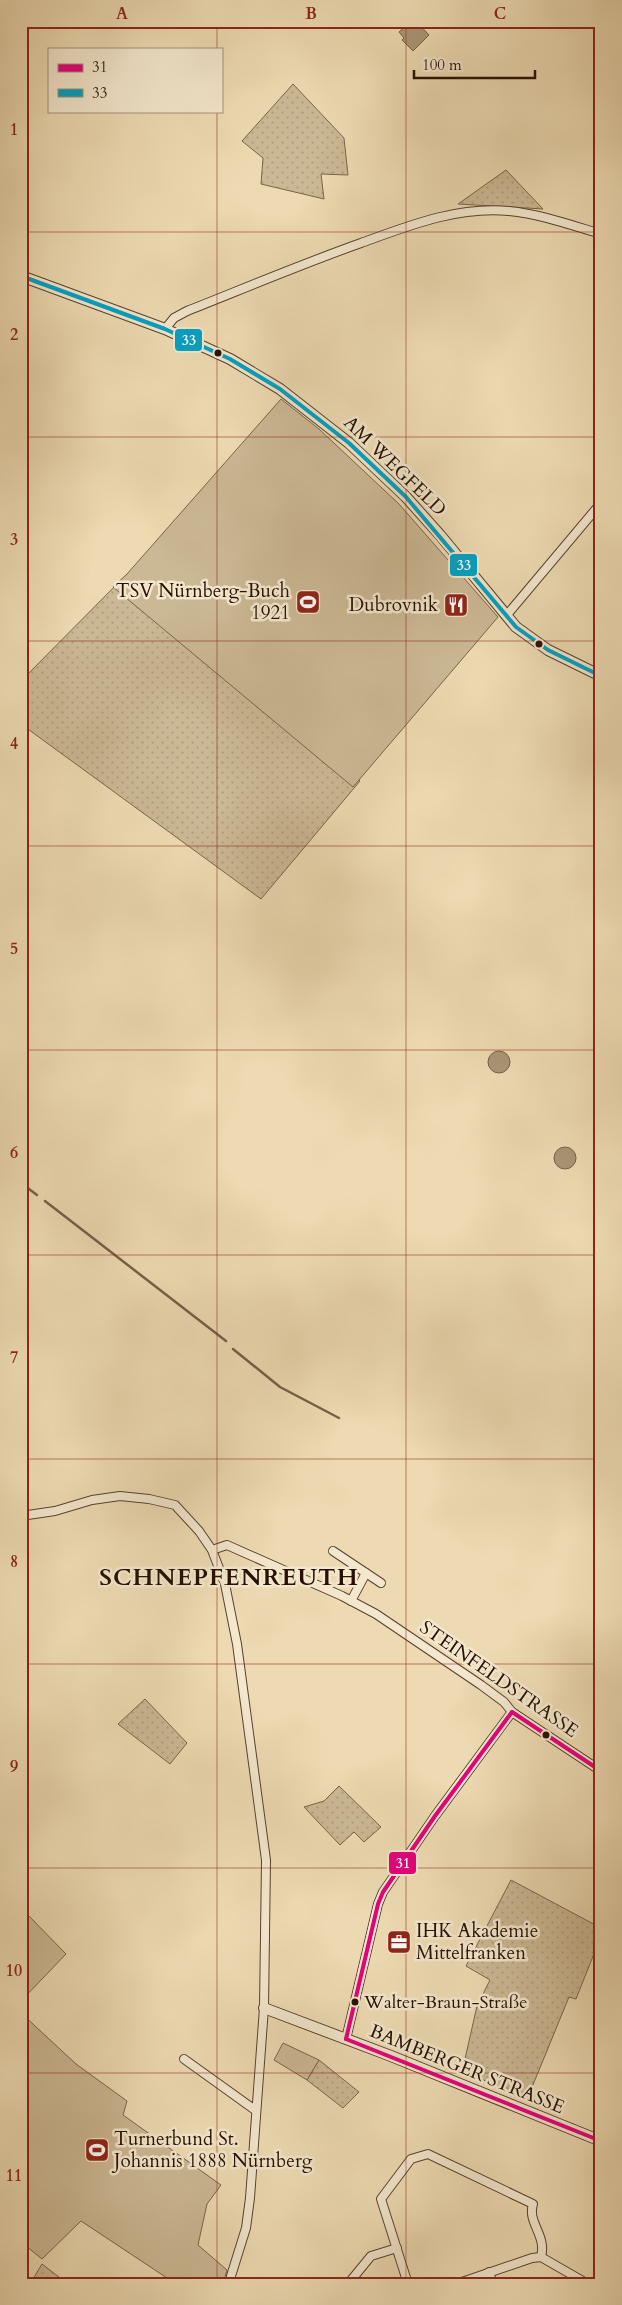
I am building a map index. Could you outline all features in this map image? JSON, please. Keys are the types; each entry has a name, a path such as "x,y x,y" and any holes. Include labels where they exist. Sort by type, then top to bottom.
{"street":[{"path":"165,329 174,318 187,311 305,264 416,223 462,212 508,211 553,219 601,234"},
{"name":"AM WEGFELD","path":"21,276 165,329 253,372 290,396 330,427 364,457 417,509 506,616 538,644 601,676"},
{"path":"506,616 601,503"},
{"path":"21,1516 55,1511 92,1500 120,1496 149,1499 175,1505 199,1531 212,1550 225,1584 230,1603 266,1860 264,2008 246,2228 231,2276"},
{"name":"STEINFELDSTRASSE","path":"212,1550 227,1545 352,1601 403,1631 504,1702 512,1712 601,1771"},
{"path":"333,1551 381,1583"},
{"path":"352,1601 366,1573"},
{"path":"346,2040 378,1904 383,1892 435,1816 512,1712"},
{"name":"BAMBERGER STRASSE","path":"264,2008 391,2056 601,2141"},
{"path":"184,2060 255,2110"},
{"path":"408,2284 381,2199 411,2159 428,2154 502,2187 533,2204 531,2212 544,2247 541,2258"},
{"path":"348,2284 366,2259 397,2248"},
{"path":"456,2284 532,2258 541,2258 588,2284"},
{"path":"489,2272 492,2284"}],"shaded area":[{"path":"410,21 416,21 429,35 413,51 402,40 404,38 399,32"},
{"path":"293,84 344,138 348,175 321,174 324,199 261,184 263,158 242,141"},
{"path":"506,170 543,209 458,204"},
{"name":"TSV Nürnberg-Buch 1921","path":"281,399 319,429 399,504 498,617 353,787 113,587 127,574"},
{"path":"127,574 360,781 261,899 21,724 21,681"},
{"path":"495,1051 503,1051 510,1058 510,1066 503,1073 495,1073 488,1066 488,1058"},
{"path":"561,1147 569,1147 576,1154 576,1162 569,1169 561,1169 554,1162 554,1154"},
{"path":"145,1699 187,1743 170,1764 118,1724"},
{"path":"339,1786 381,1827 364,1842 354,1832 340,1845 304,1807 324,1801"},
{"path":"511,1880 601,1928 601,1936 576,1999 569,1997 528,2097 462,2072 477,2006 490,1980 466,1966"},
{"path":"27,1914 66,1954 21,2001 21,1920"},
{"name":"Turnerbund St. Johannis 1888 Nürnberg","path":"21,2013 76,2064 127,2101 123,2115 221,2185 207,2204 198,2245 227,2270 223,2284 176,2284 81,2221 42,2259 21,2242"},
{"path":"283,2043 319,2060 307,2080 274,2060"},
{"path":"319,2060 359,2092 343,2108 307,2080"},
{"path":"42,2264 68,2284 30,2284"}],"waterway":[{"path":"21,1183 37,1195"},
{"path":"45,1201 226,1341"},
{"path":"233,1349 280,1387 339,1418"}],"transit line":[{"name":"33","path":"21,276 165,329 230,359 280,389 349,443 406,497 516,627 548,650 601,676"},
{"name":"31","path":"512,1712 601,1771"},
{"name":"31","path":"346,2039 378,1904 383,1892 435,1816 512,1712"},
{"name":"31","path":"346,2039 601,2141"}],"place":[{"name":"TSV Nürnberg-Buch 1921","path":"308,602"},
{"name":"Dubrovnik","path":"456,605"},
{"name":"IHK Akademie Mittelfranken","path":"399,1942"},
{"name":"Walter-Braun-Straße","path":"355,2002"},
{"name":"Turnerbund St. Johannis 1888 Nürnberg","path":"97,2150"}],"district":[{"name":"SCHNEPFENREUTH","path":"229,1577"}]}
